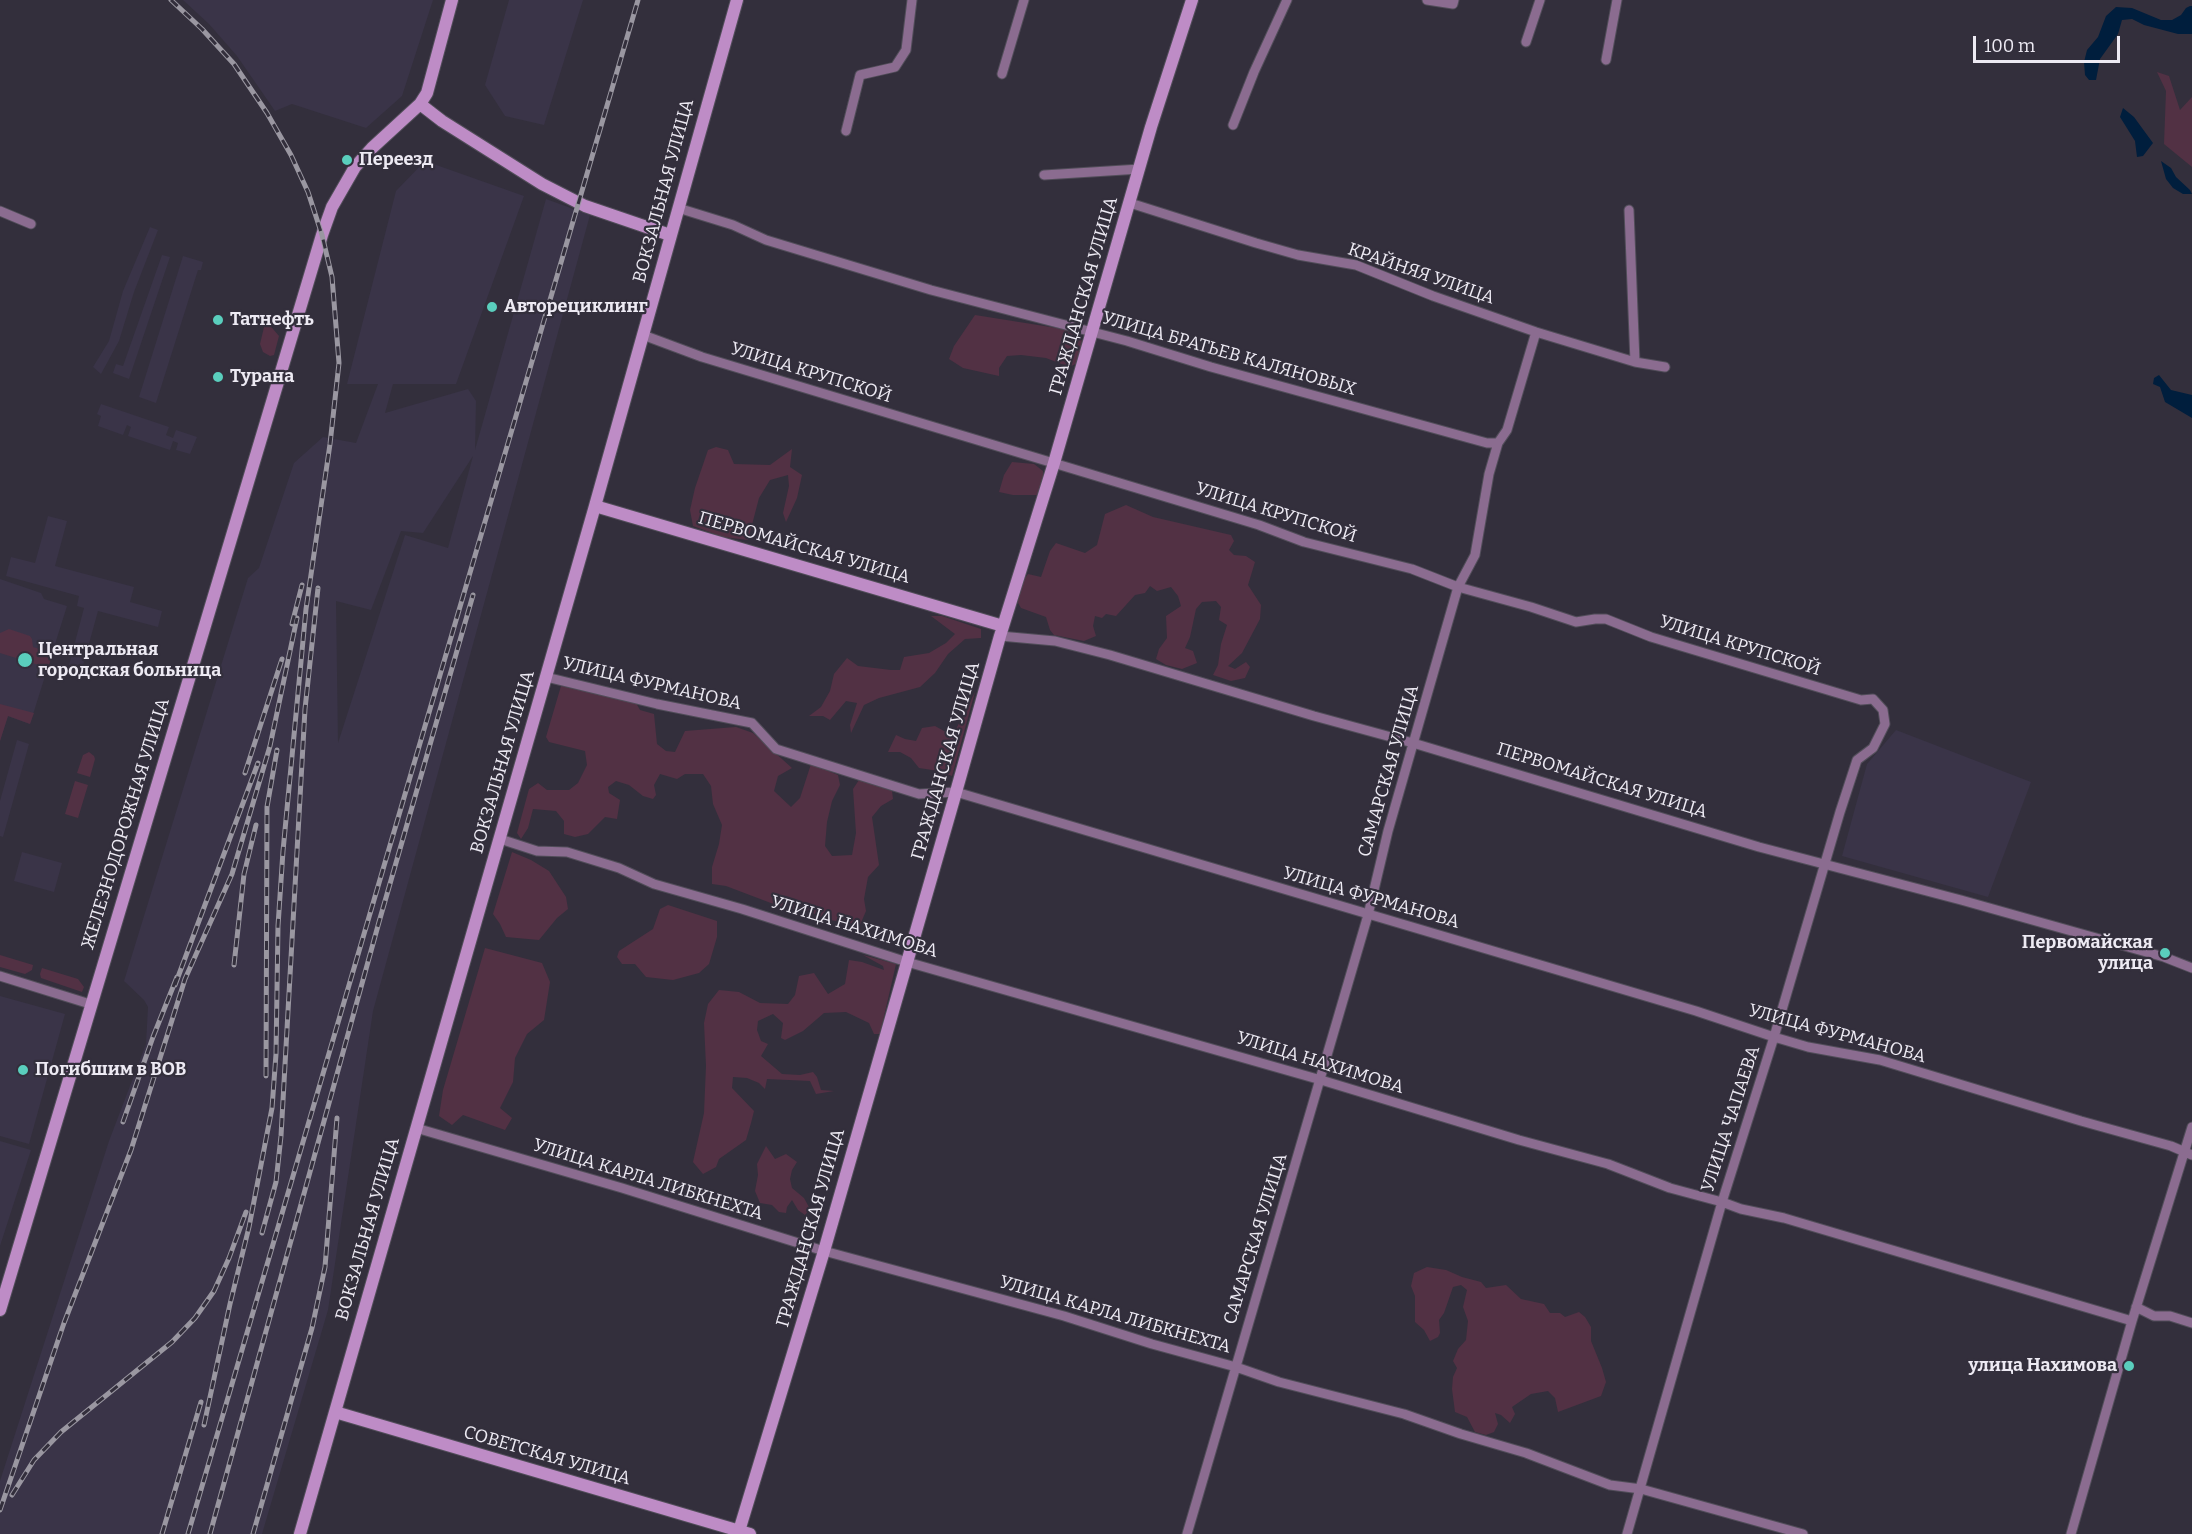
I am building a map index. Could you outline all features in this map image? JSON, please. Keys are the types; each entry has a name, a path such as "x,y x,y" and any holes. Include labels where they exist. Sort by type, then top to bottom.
{"street":[{"name":"ЖЕЛЕЗНОДОРОЖНАЯ УЛИЦА","path":"0,1310 3,1285 60,1111 90,1004 332,207 343,186 361,161 372,148 420,105 427,93 452,0"},
{"name":"ВОКЗАЛЬНАЯ УЛИЦА","path":"300,1534 595,506 737,0"},
{"path":"846,131 860,75 895,67 906,50 912,0"},
{"path":"1002,74 1024,0"},
{"name":"ГРАЖДАНСКАЯ УЛИЦА","path":"742,1533 957,792 1001,631 1054,463 1192,0"},
{"path":"1233,125 1287,0"},
{"path":"1427,0 1453,2"},
{"path":"1526,42 1540,0"},
{"path":"1606,60 1617,0"},
{"path":"420,105 542,184 585,206 670,235"},
{"path":"1044,175 1140,169"},
{"name":"КРАЙНЯЯ УЛИЦА","path":"1130,203 1277,249 1356,265 1433,296 1536,332 1635,362 1665,368"},
{"name":"УЛИЦА БРАТЬЕВ КАЛЯНОВЫХ","path":"678,208 733,225 766,240 931,290 1127,341 1211,368 1487,443 1498,443"},
{"path":"1629,210 1635,362"},
{"path":"0,211 31,224"},
{"name":"САМАРСКАЯ УЛИЦА","path":"1187,1534 1321,1080 1368,915 1388,831 1458,587 1475,555 1485,494 1498,443 1507,430 1536,332"},
{"name":"УЛИЦА КРУПСКОЙ","path":"643,335 702,357 1259,525 1304,542 1412,569 1458,587 1576,622 1606,619 1651,637 1861,700 1873,699 1883,710 1885,724"},
{"name":"ПЕРВОМАЙСКАЯ УЛИЦА","path":"595,506 1001,631 1055,641 1110,655 1747,843 2164,957 2192,968"},
{"name":"УЛИЦА ФУРМАНОВА","path":"546,677 657,704 752,723 776,749 919,794 957,792 1696,1011 1808,1047 1881,1060 2060,1115 2171,1146 2188,1154"},
{"name":"УЛИЦА ЧАПАЕВА","path":"1627,1534 1722,1202 1857,760 1873,748 1885,724"},
{"name":"УЛИЦА НАХИМОВА","path":"500,839 537,851 567,852 620,868 654,884 753,912 907,962 1608,1164 1670,1188 1741,1209 1785,1218 2132,1321"},
{"path":"0,976 90,1004"},
{"path":"2071,1534 2136,1307 2188,1154 2192,1127"},
{"name":"УЛИЦА КАРЛА ЛИБКНЕХТА","path":"416,1128 622,1188 824,1251 1064,1316 1152,1344 1236,1366 1279,1382 1404,1414 1526,1453 1610,1485 1641,1490 1803,1534"},
{"path":"2136,1307 2154,1316 2170,1316 2192,1323"},
{"name":"СОВЕТСКАЯ УЛИЦА","path":"334,1412 742,1533"}],"shaded area":[{"path":"183,0 433,0 402,96 366,128 292,104 275,111 237,56 209,24"},
{"path":"509,0 583,0 544,125 505,116 485,85"},
{"path":"2157,72 2169,76 2180,110 2192,97 2192,167 2164,144 2166,91"},
{"path":"425,161 524,196 456,384 393,384 385,413 468,389 476,401 475,450 546,199 590,215 373,1011 328,1310 262,1534 0,1534 0,1481 109,1141 146,1044 148,1007 144,1000 124,981 248,578 259,568 294,463 323,437 356,443 378,384 347,384 396,191","holes":["473,456 448,548 405,535 338,743 336,601 371,610 401,531 423,533"]},
{"path":"150,227 158,230 134,292 119,341 101,374 93,367 109,341 123,291"},
{"path":"162,255 170,257 129,379 113,373 116,364 123,366"},
{"path":"183,256 203,262 201,270 198,270 156,403 139,397"},
{"path":"975,315 1063,329 1082,340 1078,363 1069,367 1046,358 1021,355 1007,356 999,368 999,376 963,368 949,359 954,346"},
{"path":"267,322 279,336 274,355 270,356 263,352 260,344"},
{"path":"101,404 169,427 166,435 173,438 176,430 197,437 190,454 176,450 178,443 173,441 170,450 128,436 131,427 127,425 123,435 98,426 101,416 97,414"},
{"path":"716,447 728,450 734,464 770,465 792,449 790,467 802,475 797,498 786,522 783,513 789,486 788,475 770,480 759,498 748,540 723,537 693,526 690,510 695,488 708,450"},
{"path":"1012,462 1034,464 1043,471 1043,484 1039,495 1013,495 999,492 1004,475"},
{"path":"1126,505 1153,517 1231,535 1234,541 1229,550 1234,555 1246,556 1255,562 1248,585 1261,605 1260,619 1242,653 1228,666 1235,669 1246,662 1250,667 1245,678 1231,681 1213,675 1218,665 1227,625 1219,620 1221,607 1216,601 1202,602 1196,609 1190,637 1185,648 1193,651 1197,663 1182,669 1166,665 1156,659 1159,649 1167,638 1166,616 1181,606 1178,596 1171,587 1157,591 1150,586 1145,593 1135,595 1116,616 1106,614 1102,618 1095,616 1093,626 1096,636 1084,641 1054,635 1046,617 1021,608 1017,601 1020,585 1028,574 1041,577 1050,551 1056,543 1085,553 1097,545 1105,514"},
{"path":"48,516 67,521 55,566 134,587 130,602 162,611 158,627 98,611 82,669 69,665 84,608 77,606 79,596 6,576 11,557 35,563"},
{"name":"Центральная городская больница","path":"0,579 41,593 44,599 67,606 30,724 8,716 0,741"},
{"path":"931,616 942,616 981,629 981,638 965,639 948,654 935,673 920,687 879,698 864,705 851,733 850,725 857,703 846,701 830,720 823,716 809,716 821,707 830,691 834,674 847,658 858,666 900,670 904,657 929,653 946,643 955,634"},
{"path":"9,629 30,636 33,647 53,653 48,668 0,653 0,633"},
{"path":"561,686 636,703 640,710 654,714 657,744 666,751 675,752 685,731 736,727 753,733 792,768 778,776 774,791 791,807 800,798 811,764 838,775 840,785 832,801 825,846 832,856 852,855 856,833 853,789 859,780 892,791 893,799 881,806 872,817 879,865 868,877 864,899 866,911 860,925 824,919 809,911 784,908 726,886 712,884 712,867 722,825 713,804 711,786 703,774 685,774 677,779 660,774 654,785 656,795 653,799 643,796 629,785 616,781 608,787 609,793 620,800 617,819 605,817 588,834 575,837 564,834 564,821 556,811 533,809 528,828 521,839 517,833 529,789 538,783 547,790 569,790 578,783 587,765 585,751 549,742 546,737"},
{"path":"975,692 952,776 919,768 911,758 900,752 888,752 896,735 916,741 922,728 935,726 944,731 955,731"},
{"path":"0,704 34,713 30,724 8,716 0,741"},
{"path":"1896,730 2031,782 1988,897 1842,856 1867,764"},
{"path":"17,740 29,744 3,837 0,836 0,801"},
{"path":"89,752 95,759 90,777 77,773 83,755"},
{"path":"75,781 88,785 78,818 65,814"},
{"path":"22,852 62,863 54,892 14,881"},
{"path":"512,852 549,871 566,897 568,909 557,918 539,940 506,937 493,914"},
{"path":"668,905 717,921 717,937 709,964 699,973 673,980 646,977 635,964 622,964 617,957 619,951 653,929 660,909"},
{"path":"485,948 542,963 550,982 544,1020 527,1034 515,1058 513,1082 500,1108 512,1118 505,1130 463,1115 452,1125 439,1116 443,1090"},
{"path":"0,955 33,965 32,970 25,974 0,967"},
{"path":"863,955 896,964 880,1034 874,1034 869,1023 846,1012 824,1013 803,1031 785,1040 781,1038 783,1023 773,1014 758,1021 757,1030 761,1041 768,1044 761,1056 782,1074 800,1075 813,1072 821,1090 834,1091 816,1094 810,1081 767,1079 765,1089 759,1083 747,1078 733,1077 732,1088 754,1111 746,1140 719,1159 716,1167 703,1174 693,1162 704,1113 706,1066 704,1023 708,1004 719,990 739,992 760,1003 788,1004 795,995 799,976 814,973 828,994 845,984 849,960 884,970 883,966"},
{"path":"42,968 78,979 84,987 82,992 41,978"},
{"path":"0,996 65,1014 29,1144 0,1136"},
{"path":"0,1141 31,1150 0,1246"},
{"path":"766,1146 775,1159 786,1154 797,1162 790,1179 792,1188 804,1198 810,1209 805,1215 798,1210 792,1200 786,1213 779,1212 772,1205 760,1203 755,1191 758,1175 757,1164"},
{"path":"1427,1267 1446,1270 1481,1282 1486,1288 1506,1285 1521,1299 1544,1304 1550,1313 1560,1313 1565,1317 1579,1312 1591,1327 1591,1341 1606,1382 1601,1396 1558,1412 1555,1398 1548,1391 1531,1394 1512,1407 1515,1414 1510,1423 1495,1413 1498,1424 1494,1432 1486,1435 1475,1432 1467,1417 1455,1412 1452,1389 1453,1377 1457,1368 1453,1361 1458,1349 1466,1340 1468,1321 1463,1307 1467,1290 1461,1285 1453,1287 1444,1313 1439,1320 1440,1333 1438,1337 1430,1341 1424,1330 1415,1322 1415,1296 1411,1286 1414,1273"}],"water":[{"path":"2192,6 2192,34 2178,34 2144,25 2132,19 2122,20 2118,34 2100,59 2096,80 2089,80 2085,75 2084,62 2087,50 2098,37 2106,16 2116,7 2132,8 2161,20 2172,20"},
{"path":"2123,108 2134,117 2153,143 2143,156 2137,157 2135,141 2120,117"},
{"path":"2161,161 2171,168 2192,194 2183,194 2173,188 2166,179"},
{"path":"2159,375 2171,390 2192,395 2192,418 2165,402 2160,387 2153,384 2154,378"}],"railway":[{"path":"171,0 234,64 267,113 291,155 308,192 332,277 339,363 330,444 306,609 283,851 272,1108 249,1227 204,1425"},
{"path":"188,1534 638,0"},
{"path":"292,624 302,585"},
{"path":"262,1233 276,1182 281,1136 305,709 318,588"},
{"path":"210,1534 379,922 473,595"},
{"path":"0,1510 64,1323 131,1150 185,979 232,874 270,746 297,618"},
{"path":"245,773 282,659"},
{"path":"266,1076 267,807 277,750"},
{"path":"175,985 258,763"},
{"path":"234,965 244,874 256,825"},
{"path":"123,1122 177,977"},
{"path":"253,1534 312,1328 325,1267 337,1118"},
{"path":"12,1495 34,1460 61,1432 172,1342 195,1318 214,1291 246,1212"},
{"path":"162,1534 201,1402"}],"place":[{"name":"Переезд","path":"347,160"},
{"name":"Авторециклинг","path":"492,307"},
{"name":"Татнефть","path":"218,320"},
{"name":"Турана","path":"218,377"},
{"name":"Центральная городская больница","path":"25,660"},
{"name":"Первомайская улица","path":"2165,953"},
{"name":"Погибшим в ВОВ","path":"23,1070"},
{"name":"улица Нахимова","path":"2129,1366"}]}
